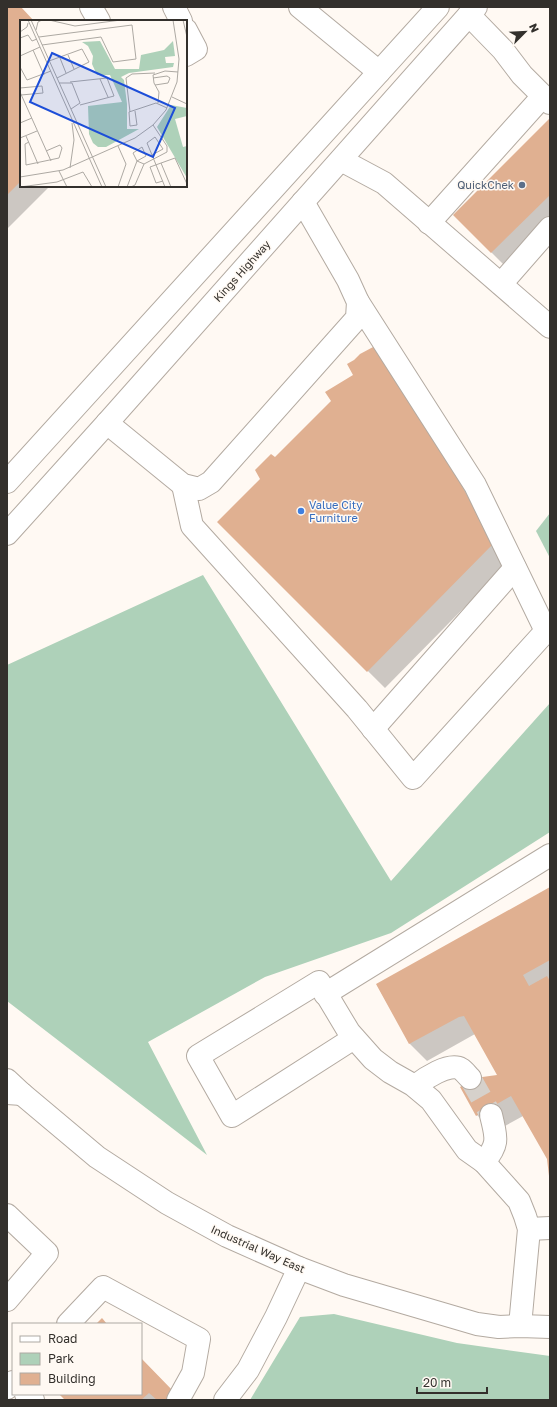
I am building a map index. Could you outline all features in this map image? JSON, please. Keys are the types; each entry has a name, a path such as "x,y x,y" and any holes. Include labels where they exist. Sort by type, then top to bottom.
{"main road":[{"path":"91,7 98,20"},
{"path":"174,7 180,20"},
{"path":"11,476 438,7"},
{"path":"315,11 379,72"},
{"path":"429,223 547,100 522,75 473,11"},
{"name":"Kings Highway","path":"7,534 108,423 473,11"},
{"path":"187,32 196,49 187,54"},
{"path":"341,160 384,183 550,327"},
{"path":"183,486 192,526 357,709 413,778 546,631 475,485 358,302 348,280 304,202"},
{"path":"501,284 550,228"},
{"path":"108,423 183,486 199,489 211,482 357,318 358,302"},
{"path":"373,729 515,568"},
{"path":"325,994 550,855"},
{"path":"354,1038 232,1116 198,1056 319,982 348,1032 354,1038 373,1059 390,1072 415,1086 431,1100 467,1150 484,1162 519,1202 525,1216 528,1229 520,1326"},
{"path":"415,1086 426,1078 454,1067 460,1069 470,1078"},
{"name":"Industrial Way East","path":"12,1089 96,1157 167,1204 227,1236 299,1268 344,1284 477,1324 499,1328 520,1326 550,1327"},
{"path":"484,1162 493,1151 496,1141 491,1115"},
{"path":"7,1215 47,1253 7,1300"},
{"path":"528,1229 550,1228"},
{"path":"225,1400 248,1370 276,1317 299,1268"},
{"path":"69,1323 103,1287 199,1339 193,1373 178,1400"}],"green space":[{"path":"550,513 550,558 536,531"},
{"path":"203,575 391,881 550,703 550,832 391,933 265,977 148,1042 207,1155 7,1001 7,665"},
{"path":"334,1314 457,1343 550,1356 550,1400 250,1400 300,1317"}],"building":[{"path":"7,7 21,7 33,20 20,20 20,182 7,195"},
{"path":"550,118 550,195 491,253 453,215"},
{"path":"375,346 391,361 494,543 367,672 217,522 260,479 255,470 271,454 275,457 331,401 325,392 353,375 347,364 360,354"},
{"path":"550,887 550,960 523,975 529,986 547,976 550,981 549,1176 547,1159 511,1096 476,1116 460,1087 475,1078 497,1075 464,1016 459,1017 409,1044 376,984"},
{"path":"102,1318 106,1323 97,1323"},
{"path":"142,1359 174,1392 166,1400 157,1400 149,1393 141,1400 65,1400 60,1395 142,1395"}],"tunnel":[{"path":"470,1078 491,1115"}],"place":[{"name":"QuickChek","path":"522,185"},
{"name":"Value City Furniture","path":"301,511"}]}
